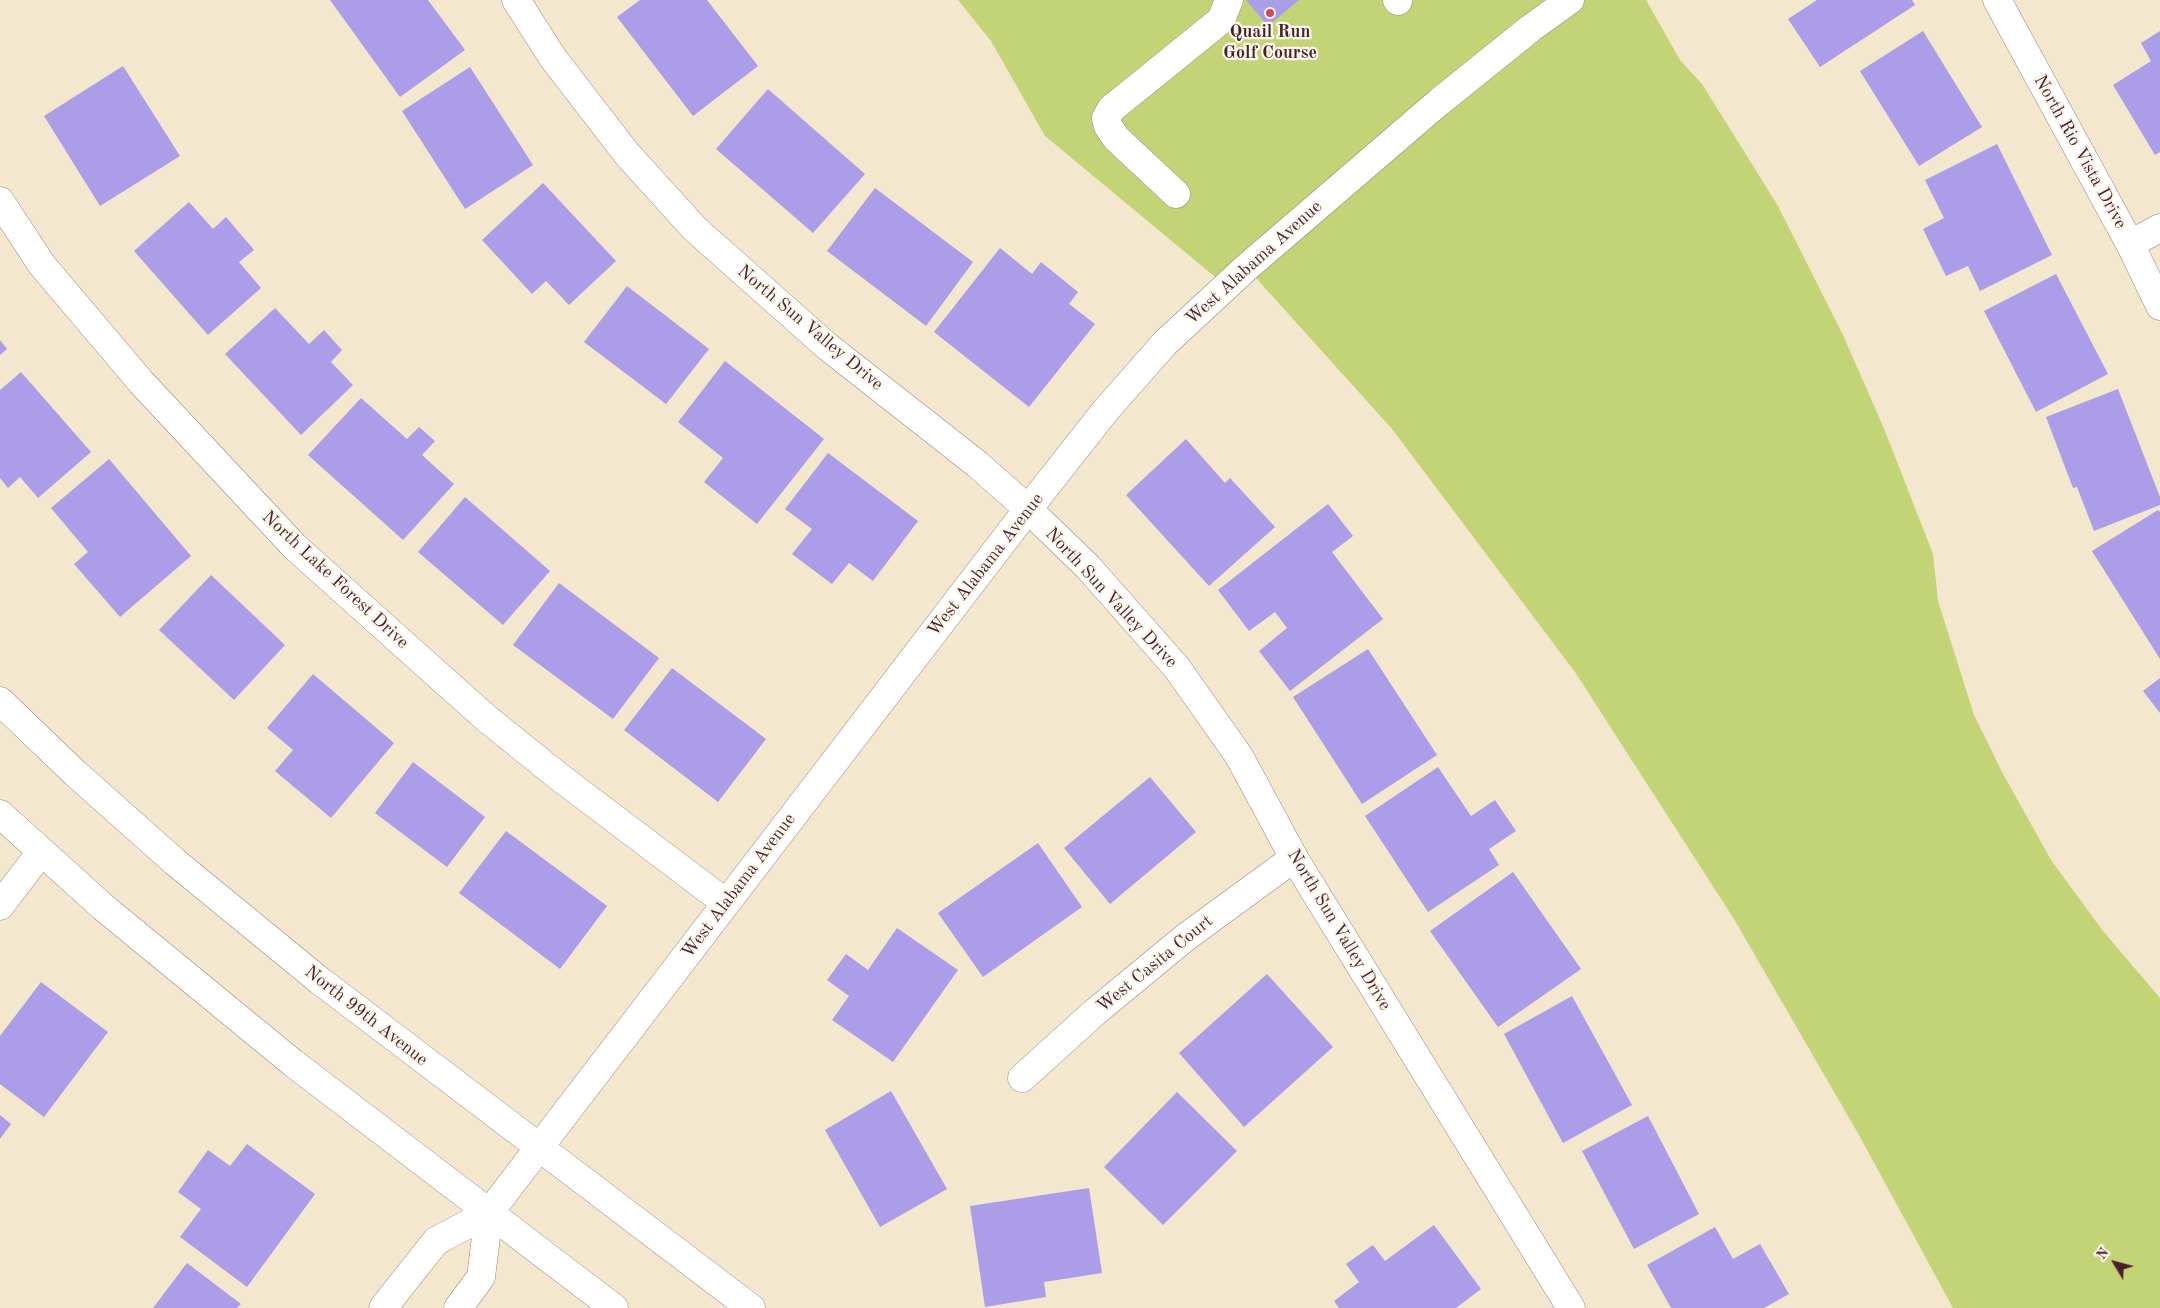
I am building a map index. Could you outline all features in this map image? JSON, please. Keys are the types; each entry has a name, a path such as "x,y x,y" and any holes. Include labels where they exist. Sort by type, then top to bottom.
{"street":[{"name":"North Sun Valley Drive","path":"516,0 553,58 621,147 695,229 828,347 977,464 1028,509 1088,567 1177,668 1239,756 1294,858 1571,1308"},
{"path":"1176,194 1116,138 1108,126 1106,118 1111,109 1221,20 1229,0"},
{"name":"West Alabama Avenue","path":"383,1308 436,1241 489,1213 1028,509 1119,395 1165,343 1226,286 1439,102 1531,28 1570,0"},
{"name":"North Rio Vista Drive","path":"1997,0 2130,244 2160,306"},
{"name":"North Lake Forest Drive","path":"0,202 42,265 141,382 295,547 486,718 558,776 726,903"},
{"path":"2130,244 2160,228"},
{"name":"North 99th Avenue","path":"0,701 75,773 175,862 319,980 751,1308"},
{"path":"0,814 103,907 292,1063 614,1308"},
{"path":"0,906 40,852"},
{"name":"West Casita Court","path":"1022,1078 1095,1012 1186,936 1294,858"},
{"name":"West Alabama Avenue","path":"458,1308 481,1277 489,1213"}],"green space":[{"name":"Quail Run Golf Course","path":"958,0 1646,0 1680,60 1702,84 1778,206 1843,335 1885,431 1933,554 1938,601 1974,715 2002,772 2051,860 2103,931 2160,998 2160,1308 1953,1308 1859,1135 1734,919 1575,672 1392,429 1247,268 1226,286 1045,136 991,41"}],"building":[{"path":"330,0 428,0 465,50 400,97"},
{"path":"640,0 707,0 758,66 693,116 617,17"},
{"name":"Quail Run Golf Course","path":"1246,0 1299,0 1268,26"},
{"path":"1817,0 1912,0 1915,5 1820,67 1788,19"},
{"path":"1923,31 1982,127 1919,166 1860,71"},
{"path":"2160,31 2160,152 2155,155 2113,85 2151,61 2141,43"},
{"path":"123,66 180,156 100,206 44,116"},
{"path":"470,67 533,165 465,209 402,111"},
{"path":"768,89 865,174 813,233 716,149"},
{"path":"1997,144 2052,255 1980,291 1968,266 1946,276 1923,229 1944,218 1925,180"},
{"path":"543,183 616,261 569,305 546,281 532,294 482,240"},
{"path":"875,188 973,262 926,326 827,251"},
{"path":"189,202 213,229 226,217 254,250 239,262 261,288 208,335 134,251"},
{"path":"1000,248 1032,274 1041,262 1078,292 1069,304 1095,324 1029,407 934,332"},
{"path":"2056,274 2108,374 2036,412 1984,311"},
{"path":"627,286 709,349 666,404 584,342"},
{"path":"275,308 309,344 324,330 342,350 331,362 353,385 301,435 225,354"},
{"path":"0,340 7,349 0,355"},
{"path":"725,361 824,439 757,524 704,482 723,458 678,422"},
{"path":"21,372 91,452 38,498 20,477 8,488 0,478 0,390"},
{"path":"2118,389 2160,497 2160,505 2094,531 2077,487 2073,488 2046,417"},
{"path":"361,398 407,439 419,427 435,441 422,455 454,484 403,540 308,455"},
{"path":"1186,439 1225,483 1230,478 1275,527 1209,586 1126,495"},
{"path":"828,453 918,521 873,581 849,563 832,584 792,554 812,529 785,509"},
{"path":"109,459 191,556 120,617 74,564 88,552 51,508"},
{"path":"465,497 550,571 503,625 418,552"},
{"path":"1328,504 1353,536 1332,552 1383,619 1290,691 1259,651 1287,628 1275,612 1249,631 1218,590"},
{"path":"2158,510 2160,512 2160,659 2092,551"},
{"path":"211,575 285,645 234,700 159,630"},
{"path":"559,583 659,658 613,719 513,645"},
{"path":"1368,649 1437,755 1362,804 1293,697"},
{"path":"672,668 766,739 718,802 624,730"},
{"path":"313,674 394,743 331,818 275,771 293,750 267,728"},
{"path":"2160,678 2160,713 2143,691"},
{"path":"413,762 485,817 447,867 375,813"},
{"path":"1438,767 1471,816 1495,800 1516,831 1489,849 1499,865 1428,912 1365,816"},
{"path":"1150,777 1196,832 1110,904 1064,848"},
{"path":"506,831 607,906 560,969 459,893"},
{"path":"1038,843 1082,907 983,977 938,913"},
{"path":"1513,872 1581,969 1498,1027 1430,931"},
{"path":"897,928 958,970 893,1062 832,1020 849,996 827,980 846,954 868,970"},
{"path":"1267,974 1333,1047 1244,1127 1179,1053"},
{"path":"41,982 108,1032 44,1117 0,1084 0,1036"},
{"path":"1572,996 1632,1105 1563,1143 1504,1034"},
{"path":"891,1091 947,1189 880,1227 825,1130"},
{"path":"1177,1092 1237,1151 1163,1225 1104,1167"},
{"path":"0,1115 11,1124 0,1139"},
{"path":"1648,1116 1699,1214 1634,1249 1582,1151"},
{"path":"247,1144 315,1194 247,1287 180,1237 201,1209 178,1192 208,1150 230,1166"},
{"path":"1089,1188 1102,1273 1044,1282 1046,1297 985,1307 970,1206"},
{"path":"1434,1225 1481,1289 1456,1308 1339,1308 1334,1301 1359,1282 1346,1264 1373,1245 1385,1261"},
{"path":"1715,1227 1733,1259 1760,1244 1789,1294 1764,1308 1671,1308 1647,1265"},
{"path":"187,1263 241,1304 237,1308 153,1308"}],"place":[{"name":"Quail Run Golf Course","path":"1270,13"}]}
